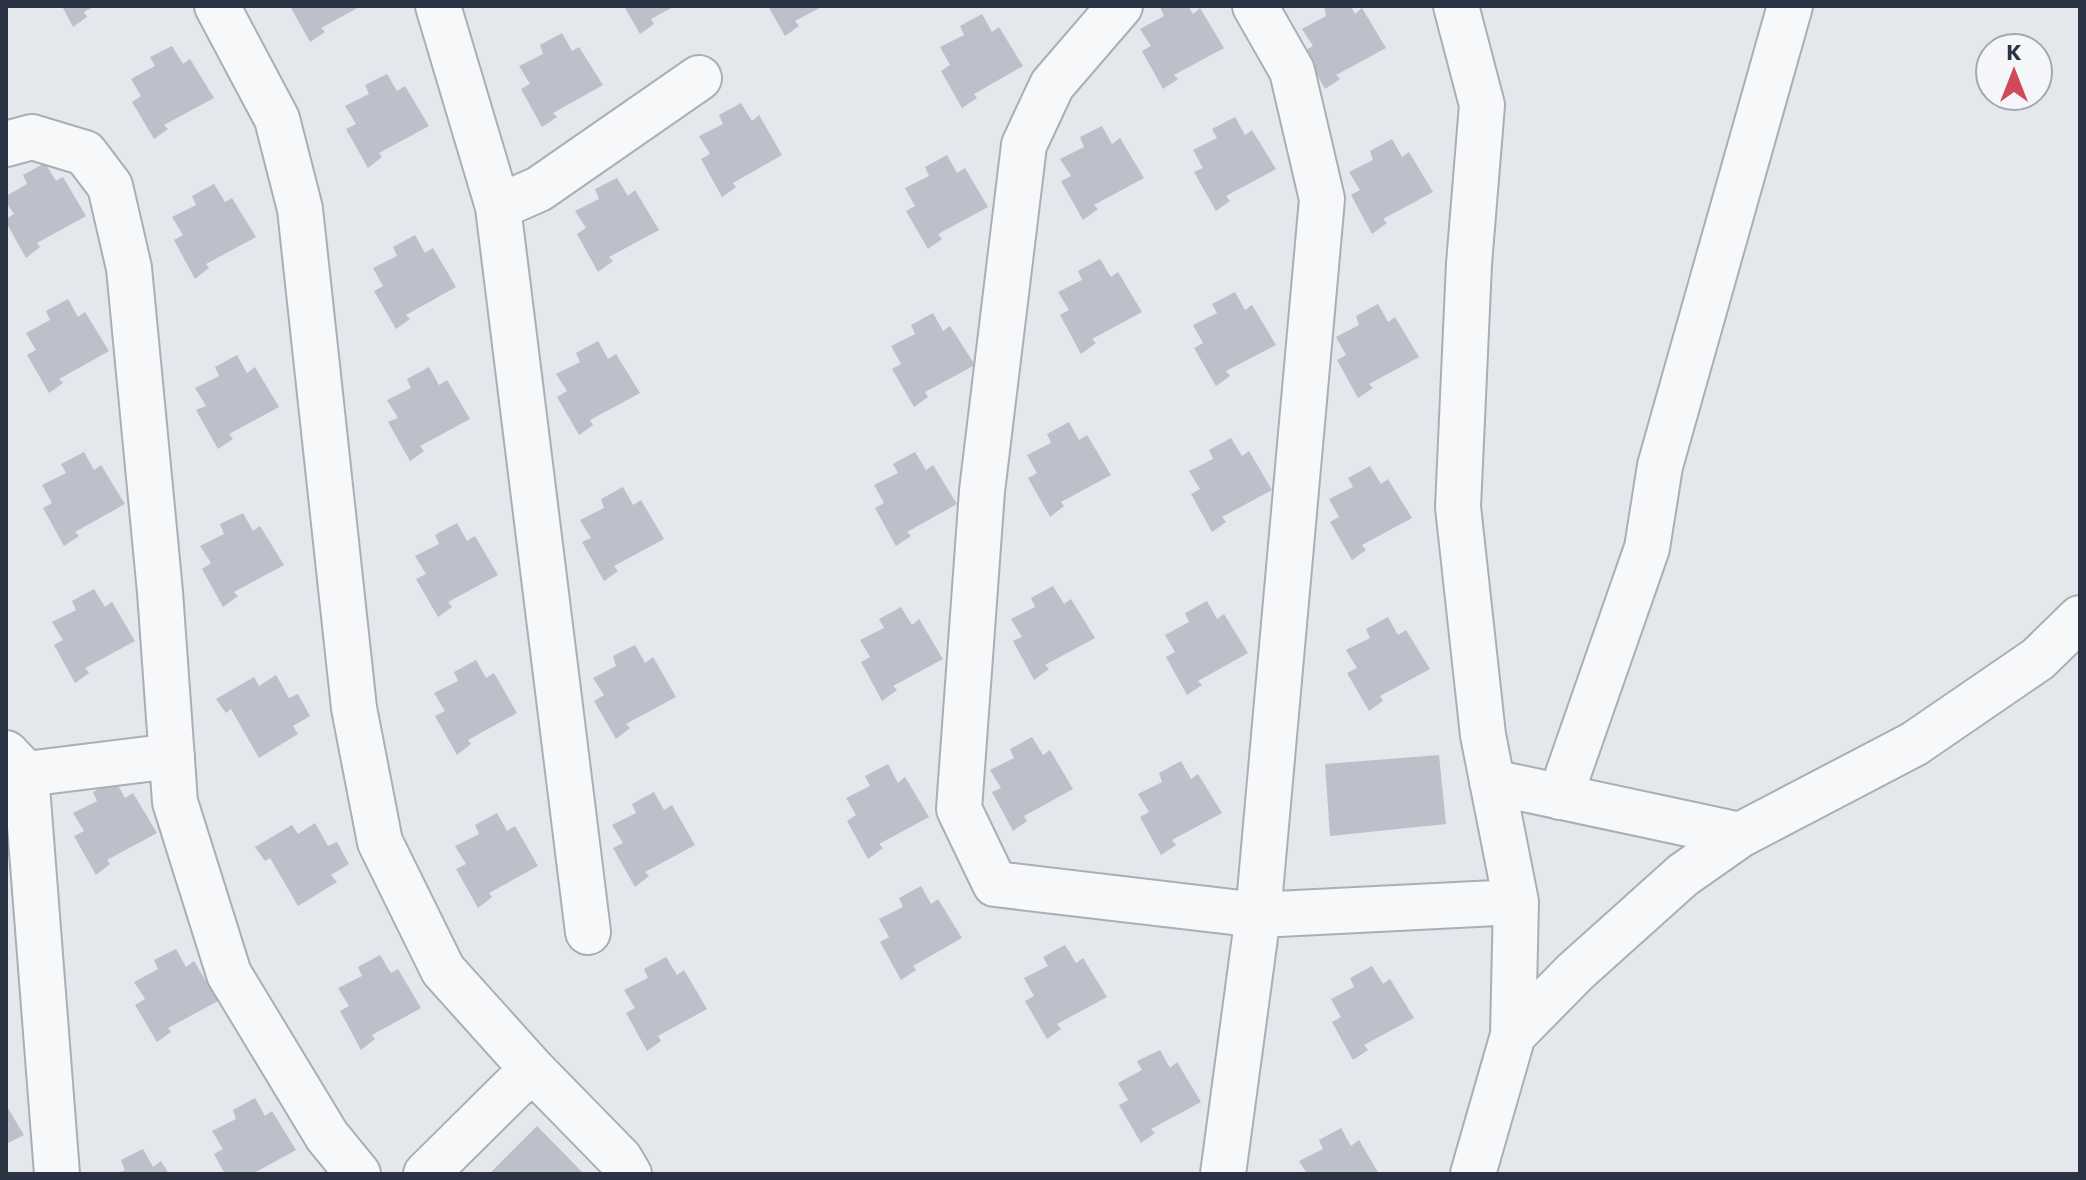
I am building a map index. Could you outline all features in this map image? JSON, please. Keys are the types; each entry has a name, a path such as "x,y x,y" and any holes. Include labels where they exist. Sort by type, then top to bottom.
{"street":[{"path":"217,6 277,119 300,209 354,708 380,842 443,970 532,1069 620,1159 629,1174"},
{"path":"438,6 498,207 588,932"},
{"path":"1120,6 1052,85 1024,145 982,491 959,809 995,884 1258,915 1516,902"},
{"path":"1223,1174 1258,915 1322,199 1292,71 1255,6"},
{"path":"1456,6 1482,105 1469,264 1458,507 1483,735 1516,902 1513,1035 1473,1174"},
{"path":"1560,797 1647,548 1660,466 1790,6"},
{"path":"498,207 539,189 699,78"},
{"path":"6,144 32,137 85,153 110,186 129,268 160,592 175,802 229,974 327,1136 358,1174"},
{"path":"1513,1035 1575,972 1683,875 1740,835 1914,744 2038,659 2080,618"},
{"path":"57,1174 16,763 172,756"},
{"path":"1492,782 1740,835"},
{"path":"426,1174 532,1069"}],"building":[{"path":"62,6 95,6 84,12 87,17 73,27"},
{"path":"290,6 361,6 321,28 325,32 310,42"},
{"path":"624,6 675,6 651,19 654,24 640,34"},
{"path":"768,6 823,6 795,21 799,26 785,36"},
{"path":"1162,6 1188,6 1193,14 1200,8 1224,48 1174,75 1178,79 1163,89 1142,51 1151,46 1140,29 1164,16"},
{"path":"1324,6 1351,6 1355,14 1362,8 1386,48 1336,75 1340,79 1325,89 1304,51 1313,46 1302,29 1326,16"},
{"path":"982,14 992,32 999,27 1023,66 974,94 977,98 962,108 941,71 950,65 940,47 964,35 960,26"},
{"path":"562,33 572,51 579,47 603,85 553,113 557,117 542,127 521,89 530,84 519,66 543,54 540,45"},
{"path":"172,46 183,64 190,59 214,98 164,125 168,129 154,139 132,102 141,96 131,79 155,66 150,57"},
{"path":"387,74 397,91 405,86 429,126 379,153 382,157 368,168 346,129 356,124 345,106 369,94 365,85"},
{"path":"741,103 752,121 759,115 782,155 733,183 736,187 722,197 701,159 710,154 699,136 723,124 719,115"},
{"path":"1235,117 1245,135 1252,130 1276,169 1226,196 1230,201 1216,211 1194,172 1203,168 1193,150 1217,138 1212,129"},
{"path":"1102,126 1112,144 1120,138 1144,178 1094,205 1098,209 1083,220 1061,181 1071,176 1060,159 1084,147 1080,137"},
{"path":"1392,139 1402,157 1409,152 1433,192 1383,219 1387,223 1372,234 1351,195 1360,190 1349,172 1373,160 1370,151"},
{"path":"947,155 957,173 965,168 988,207 938,234 942,239 928,249 906,211 915,206 905,188 929,176 925,167"},
{"path":"45,163 56,181 63,177 86,216 37,243 40,247 26,258 6,222 14,214 6,202 6,196 27,184 23,175"},
{"path":"617,178 628,196 635,190 659,230 609,257 613,261 598,272 577,234 586,228 575,211 599,199 595,189"},
{"path":"214,184 225,202 232,198 256,237 206,264 209,268 195,279 174,240 183,235 172,217 196,205 192,196"},
{"path":"415,235 425,253 433,248 456,287 406,315 410,319 396,329 374,291 383,286 373,268 397,256 393,247"},
{"path":"1100,259 1111,277 1118,272 1142,312 1092,339 1096,343 1081,354 1060,315 1069,310 1058,292 1082,280 1078,271"},
{"path":"1235,292 1245,310 1252,305 1276,345 1226,371 1230,376 1216,386 1194,348 1203,343 1193,325 1217,313 1212,304"},
{"path":"68,299 78,317 85,312 109,351 59,379 63,383 49,393 27,355 36,350 26,333 50,320 46,311"},
{"path":"1378,304 1388,322 1395,317 1419,357 1369,384 1373,388 1358,398 1337,360 1346,355 1336,337 1359,325 1356,316"},
{"path":"933,313 943,331 950,326 975,365 925,392 928,397 914,407 892,369 901,364 891,346 915,334 911,325"},
{"path":"598,341 608,359 616,354 640,393 590,420 593,425 579,435 557,397 567,391 556,374 580,362 576,353"},
{"path":"237,355 247,373 255,367 279,407 229,434 233,439 218,449 196,410 206,406 195,388 219,376 215,367"},
{"path":"429,367 439,385 447,380 470,419 420,446 424,451 410,461 388,422 398,418 387,400 411,388 407,379"},
{"path":"1069,422 1079,440 1087,435 1111,475 1061,502 1064,506 1050,517 1028,478 1037,473 1027,455 1051,443 1047,434"},
{"path":"1231,438 1242,456 1249,451 1272,490 1222,517 1226,522 1212,532 1191,494 1200,489 1189,471 1213,459 1209,450"},
{"path":"84,452 94,470 101,465 125,504 75,532 79,536 64,546 43,508 52,503 42,485 66,473 61,464"},
{"path":"915,452 926,470 933,465 957,504 907,532 911,536 896,546 875,508 884,503 874,485 898,473 893,464"},
{"path":"1370,466 1381,484 1388,479 1412,518 1362,545 1366,550 1352,560 1330,522 1339,517 1329,499 1353,487 1348,478"},
{"path":"623,487 633,505 641,500 664,539 614,566 618,571 604,581 582,542 591,538 580,520 604,508 601,499"},
{"path":"243,513 253,531 260,526 284,565 234,592 238,596 223,607 202,569 211,563 200,546 224,534 220,524"},
{"path":"457,523 467,541 475,536 498,575 448,602 452,607 438,617 416,579 426,574 415,556 439,544 435,535"},
{"path":"1053,586 1064,604 1071,599 1095,638 1045,665 1049,669 1034,680 1013,641 1022,637 1011,619 1035,607 1031,598"},
{"path":"94,589 105,607 112,602 135,641 85,668 89,673 75,683 54,645 63,640 52,622 76,610 72,601"},
{"path":"1207,601 1217,619 1224,614 1248,653 1198,681 1202,685 1187,695 1166,657 1175,652 1165,635 1189,622 1185,613"},
{"path":"901,607 912,625 919,619 943,659 893,686 897,690 882,701 861,662 870,657 860,640 884,628 879,619"},
{"path":"1388,617 1398,635 1406,630 1430,669 1380,696 1383,701 1369,711 1347,673 1357,668 1346,650 1370,638 1366,629"},
{"path":"635,645 645,663 653,657 676,697 626,724 630,728 616,739 594,701 604,695 593,678 616,666 613,656"},
{"path":"476,660 486,678 494,673 517,713 468,740 471,744 457,755 435,716 445,711 434,693 458,681 454,672"},
{"path":"276,675 289,698 298,694 310,716 293,726 298,734 259,758 231,709 226,713 216,699 254,677 259,686"},
{"path":"1032,737 1043,755 1050,750 1073,789 1024,816 1027,821 1013,831 992,792 1001,788 990,770 1014,758 1010,749"},
{"path":"1439,755 1446,824 1330,836 1325,764"},
{"path":"1181,761 1191,779 1198,774 1222,813 1172,840 1176,845 1161,855 1140,817 1149,812 1138,794 1162,782 1159,773"},
{"path":"888,764 898,783 905,777 929,817 879,844 883,848 868,859 847,821 856,815 846,798 870,786 865,776"},
{"path":"115,780 125,798 133,793 157,833 107,860 110,864 96,875 74,836 84,831 73,813 97,801 93,792"},
{"path":"654,792 664,810 672,805 695,845 645,872 649,876 635,887 613,848 623,843 612,825 636,813 632,804"},
{"path":"497,813 507,831 515,826 538,866 489,893 492,897 478,908 456,869 466,864 455,846 479,834 475,825"},
{"path":"315,823 328,846 337,842 349,864 331,875 337,882 298,906 270,858 265,861 255,847 292,825 298,834"},
{"path":"921,886 931,904 938,899 962,938 913,966 916,970 901,980 880,942 889,937 879,919 903,907 899,898"},
{"path":"1065,945 1076,963 1083,958 1107,997 1057,1024 1061,1029 1047,1039 1025,1001 1034,996 1024,978 1048,966 1043,957"},
{"path":"176,949 186,967 194,961 218,1001 168,1028 171,1032 157,1042 135,1005 145,999 134,982 158,969 154,960"},
{"path":"380,955 391,973 398,969 421,1008 372,1035 375,1039 361,1050 340,1011 349,1006 338,988 362,976 358,967"},
{"path":"666,957 677,975 684,970 707,1009 658,1036 661,1041 647,1051 626,1013 635,1008 624,990 648,978 644,969"},
{"path":"1372,966 1383,984 1390,979 1414,1018 1364,1045 1368,1050 1353,1060 1332,1022 1341,1017 1331,999 1354,987 1350,978"},
{"path":"1160,1050 1170,1068 1177,1062 1201,1102 1151,1129 1155,1133 1141,1143 1119,1105 1128,1100 1118,1083 1142,1070 1137,1061"},
{"path":"255,1098 265,1116 272,1111 296,1150 252,1174 225,1174 214,1154 223,1149 212,1131 236,1119 233,1110"},
{"path":"6,1105 24,1135 6,1144"},
{"path":"537,1126 584,1174 489,1174"},
{"path":"1341,1128 1351,1146 1359,1140 1379,1174 1307,1174 1299,1161 1323,1149 1319,1140"},
{"path":"143,1149 153,1167 161,1161 169,1174 116,1174 125,1170 121,1160"}]}
